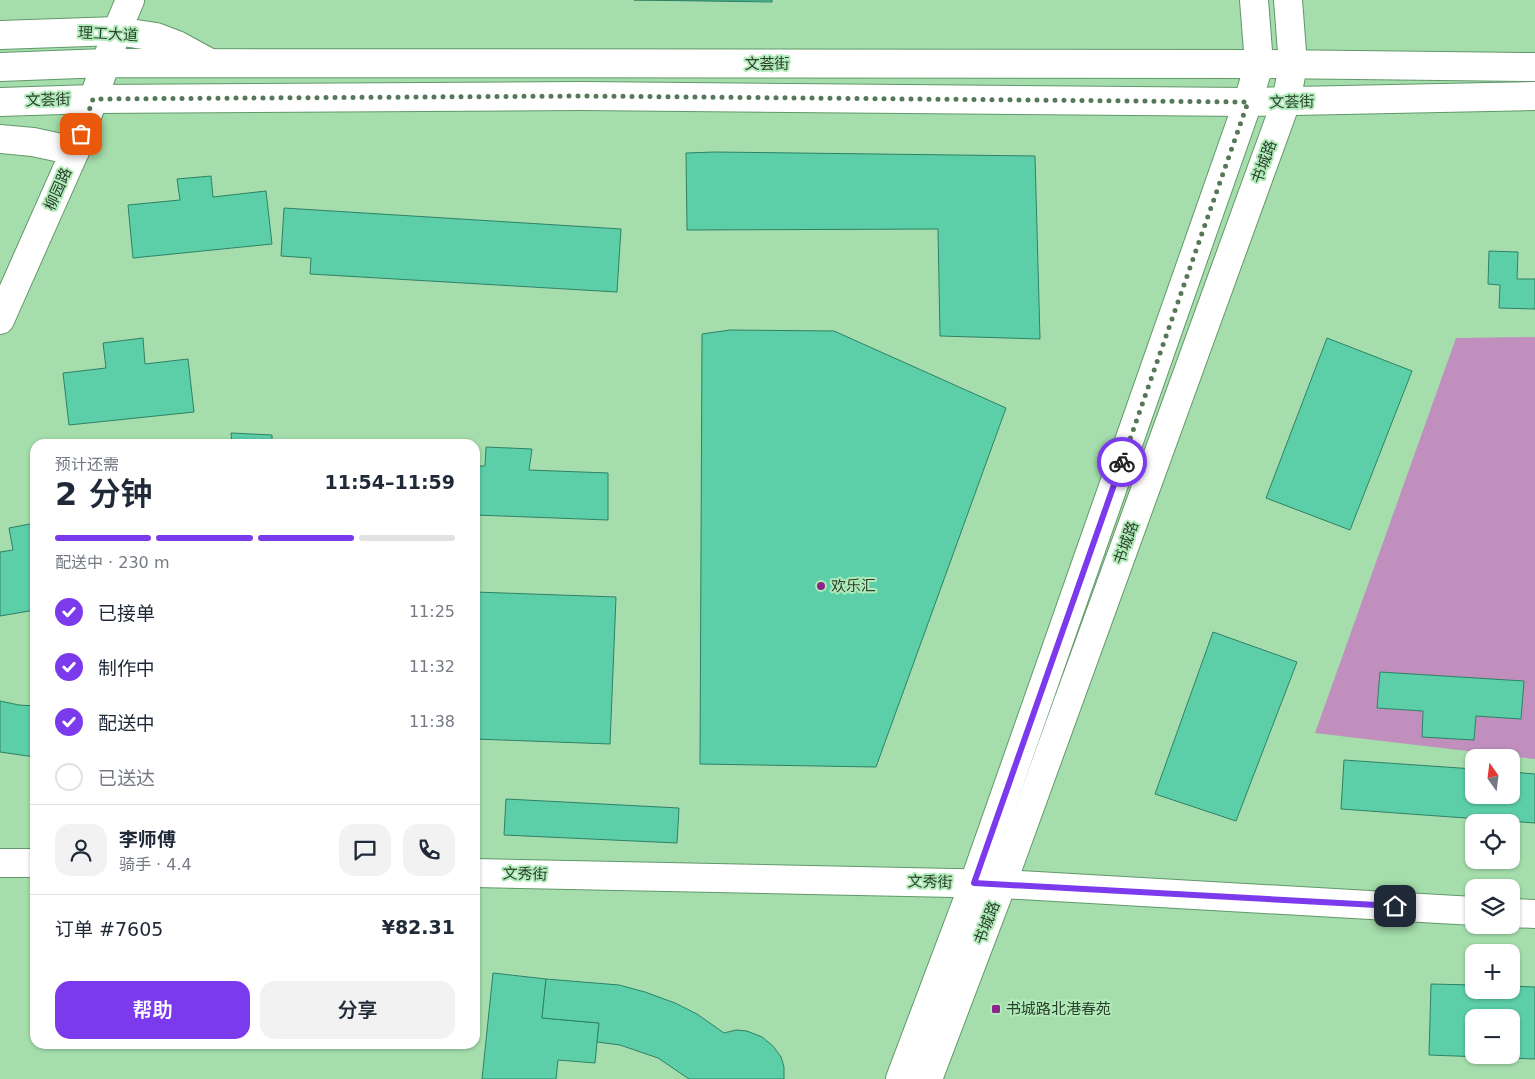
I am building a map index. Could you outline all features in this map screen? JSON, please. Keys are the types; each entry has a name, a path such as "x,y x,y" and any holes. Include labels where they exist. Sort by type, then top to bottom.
{"main road":[{"name":"柳园路","path":"0,320 75,151 117,31 130,0"},
{"name":"书城路","path":"900,1079 974,883 1248,102 1259,64 1254,0"},
{"name":"书城路","path":"928,1079 1002,884 1286,102 1293,65 1288,0"},
{"name":"理工大道","path":"0,35 117,31 156,37 177,45 210,63"},
{"name":"文荟街","path":"0,67 106,63 210,63 1259,64 1535,67"},
{"name":"文荟街","path":"0,102 93,99 591,96 1286,102 1535,96"},
{"path":"0,139 33,142 75,151"},
{"path":"0,863 30,864"},
{"name":"文秀街","path":"480,873 1002,884 1465,910"},
{"path":"1520,913 1535,914"}],"shaded area":[{"path":"1535,337 1535,759 1520,757 1520,749 1465,749 1465,751 1315,733 1456,338"}],"building":[{"path":"634,0 772,0 772,2"},
{"path":"686,153 1035,156 1040,339 940,336 938,229 687,230"},
{"path":"211,176 213,197 266,191 272,244 133,258 128,205 180,200 177,179"},
{"path":"284,208 621,229 617,292 310,274 311,258 281,256"},
{"path":"1489,251 1518,252 1517,279 1535,279 1535,309 1499,308 1500,285 1488,284"},
{"name":"欢乐汇","path":"730,330 834,331 1006,408 876,767 700,764 702,334"},
{"path":"143,338 145,364 188,359 194,412 69,425 63,373 106,368 103,343"},
{"path":"1327,338 1412,371 1350,530 1266,498"},
{"path":"231,433 272,435 272,439 232,439"},
{"path":"486,447 532,449 529,470 608,473 608,520 480,515 480,466 485,466"},
{"path":"30,524 30,611 0,616 0,552 13,550 9,528"},
{"path":"480,592 616,597 610,744 480,739"},
{"path":"1213,632 1297,662 1236,821 1155,794"},
{"path":"1380,672 1524,681 1521,719 1476,716 1474,740 1422,737 1423,711 1377,708"},
{"path":"0,701 30,706 30,756 0,752"},
{"path":"1344,760 1465,768 1465,804 1520,804 1520,773 1535,774 1535,823 1520,822 1520,814 1465,814 1465,818 1341,809"},
{"path":"506,799 679,808 677,843 504,835"},
{"path":"493,973 546,979 542,1018 599,1023 595,1063 558,1060 556,1079 482,1079"},
{"path":"546,979 619,985 675,1003 697,1014 724,1033 736,1030 747,1031 762,1037 773,1046 781,1057 784,1067 784,1079 689,1079 658,1058 620,1045 597,1042 599,1023 542,1018"},
{"path":"1431,984 1465,985 1465,999 1520,999 1520,986 1535,987 1535,1059 1520,1058 1520,1009 1465,1009 1465,1056 1429,1055"}],"way so far":[{"path":"81,134 93,99 582,96 1248,102 1122,462"}],"place":[{"name":"欢乐汇","path":"821,586"},
{"name":"书城路北港春苑","path":"996,1009"}],"route":[{"path":"1122,462 974,883 1395,906"}]}
